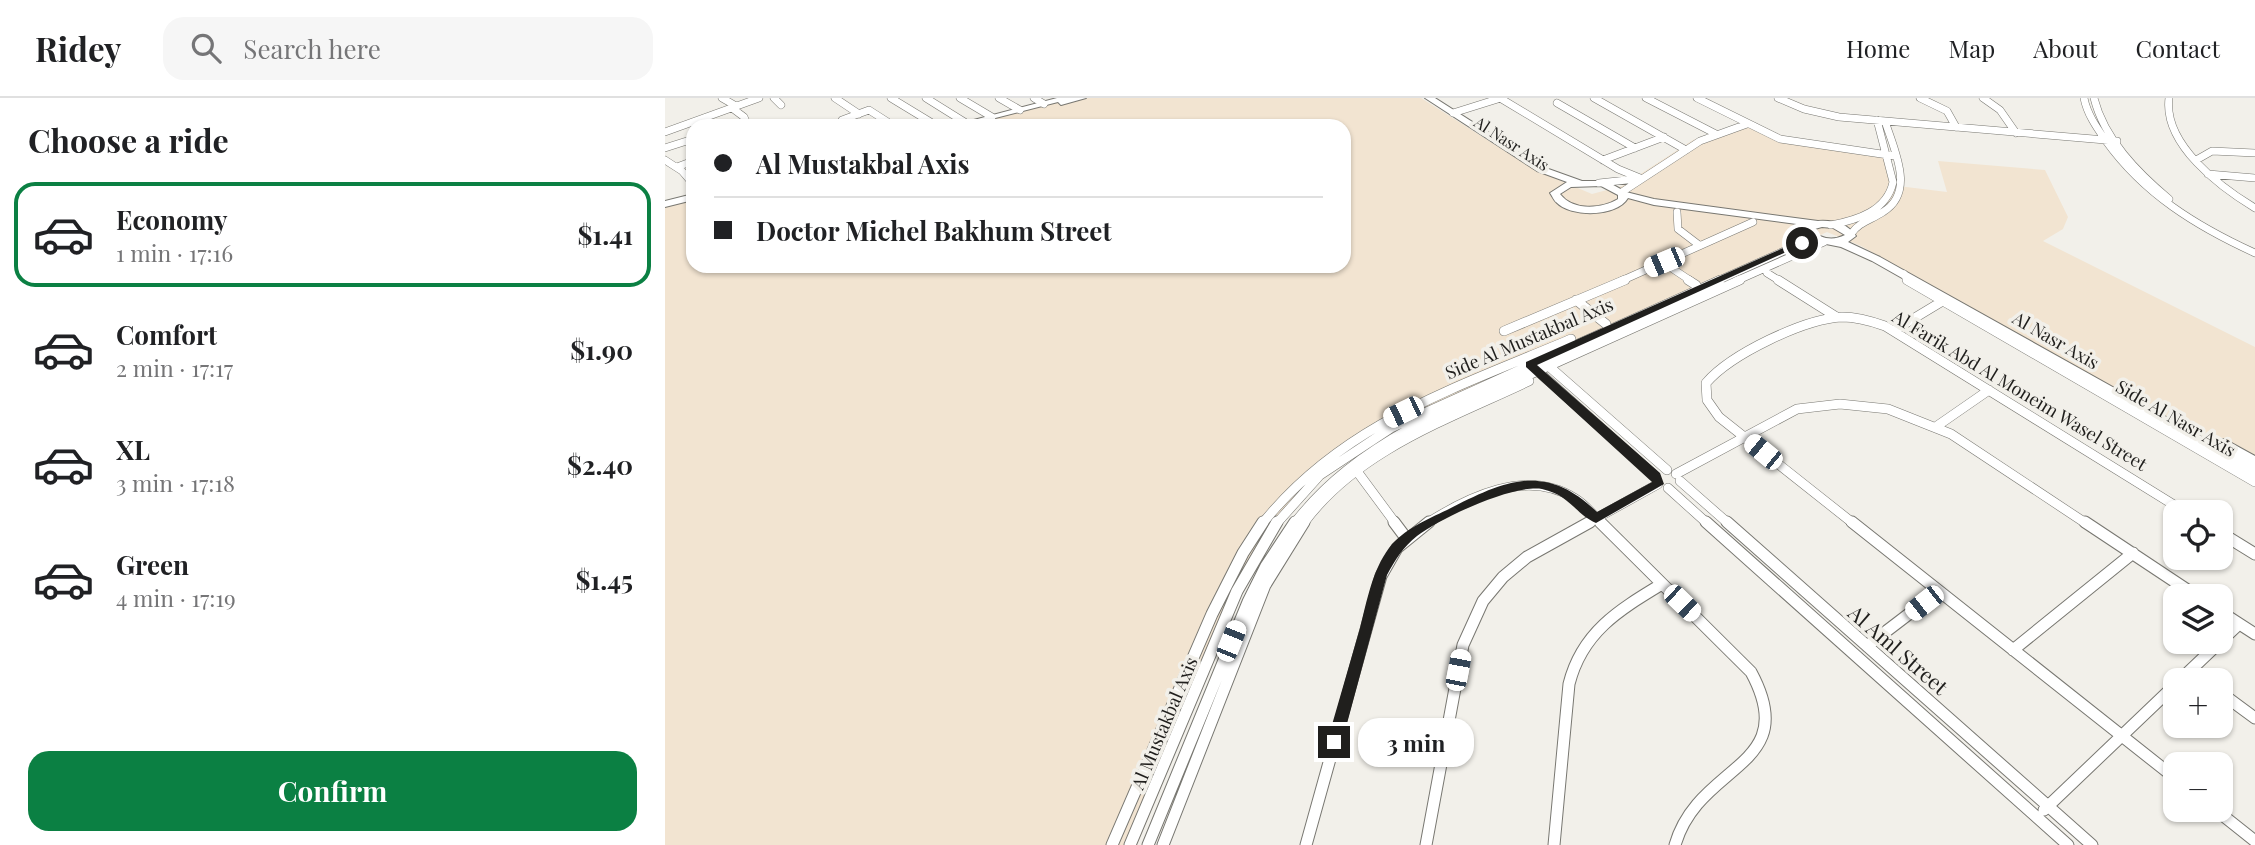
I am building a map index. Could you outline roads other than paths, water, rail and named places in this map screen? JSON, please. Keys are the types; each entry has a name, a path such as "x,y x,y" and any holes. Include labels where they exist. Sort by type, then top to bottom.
{"highway":[{"name":"Al Nasr Axis","path":"1415,98 1549,187 1559,201 1574,208 1612,207"},
{"name":"Al Nasr Axis","path":"1429,98 1545,171 1583,183"},
{"path":"1549,187 1599,183 1654,202 1826,225"},
{"path":"1612,207 1621,202 1623,193"},
{"path":"1612,207 1753,222 1805,234 1808,227 1826,225"},
{"name":"Al Nasr Axis","path":"1826,225 1851,235 1865,249 1904,274 2147,407 2255,461"},
{"name":"Al Nasr Axis","path":"1805,234 1824,242 1865,249 2147,407 2255,473"},
{"path":"1838,243 1851,235"}],"main road":[{"path":"985,119 1061,98"},
{"path":"989,119 1082,98"},
{"path":"665,201 686,196"}],"street":[{"path":"722,98 745,119"},
{"path":"709,119 759,98"},
{"path":"774,98 781,105"},
{"path":"835,98 859,114"},
{"path":"891,98 926,119"},
{"path":"926,98 955,119"},
{"path":"960,98 992,117"},
{"path":"999,98 1020,110"},
{"path":"1034,98 1044,104"},
{"path":"1453,113 1500,98 1603,160 1640,178"},
{"path":"1594,98 1686,150"},
{"path":"1646,98 1716,134"},
{"path":"1697,98 1747,124 1796,143 1895,156"},
{"path":"1778,98 1821,113 1881,121 2117,141"},
{"path":"1920,98 1947,111 1956,127"},
{"path":"1983,98 2000,110 2016,133"},
{"path":"2084,98 2087,110 2129,173 2162,202 2212,233 2255,253"},
{"path":"2094,98 2097,111 2117,141 2140,173 2163,195 2206,222 2255,247"},
{"path":"2169,98 2165,108 2168,120 2208,174 2228,192 2255,208"},
{"path":"1557,103 1635,148"},
{"path":"845,119 870,110 884,119"},
{"path":"1826,225 1857,218 1879,207 1890,196 1893,182 1885,155 1881,121"},
{"path":"1851,235 1859,225 1887,211 1900,199 1903,188 1895,156 1881,121"},
{"path":"1623,193 1640,178 1686,150 1716,134 1747,124"},
{"path":"666,131 686,127"},
{"path":"666,131 686,138"},
{"path":"1603,160 1664,137"},
{"path":"665,148 686,141"},
{"path":"2198,159 2212,151 2255,153"},
{"path":"665,160 686,177"},
{"path":"677,167 686,164"},
{"path":"2208,174 2255,178"},
{"path":"1599,183 1640,178"},
{"path":"1677,212 1678,229 1699,245"},
{"path":"1504,331 1686,254 1699,245 1753,222"},
{"name":"Al Mustakbal Axis","path":"1130,845 1239,582 1281,514 1326,470 1374,437 1530,368 1548,365 1781,256 1802,243 1805,234"},
{"name":"Al Mustakbal Axis","path":"1548,365 1703,283 1824,242"},
{"name":"Side Al Mustakbal Axis","path":"1112,845 1225,582 1266,516 1298,481 1356,437 1403,412 1530,368 1548,365 1767,273 1784,265 1781,256"},
{"path":"1664,262 1703,283"},
{"path":"1767,273 1835,316"},
{"name":"Side Al Nasr Axis","path":"1904,274 1908,283 2255,482"},
{"name":"Side Al Mustakbal Axis","path":"1163,845 1272,571 1305,521 1356,470 1416,433 1606,324 1703,283"},
{"path":"1576,300 1606,324"},
{"path":"1893,331 1941,302"},
{"name":"Al Farik Abd Al Moneim Wasel Street","path":"1744,437 1710,406 1705,389 1709,378 1718,369 1819,319 1835,316 1867,319 1893,331 2166,500"},
{"name":"Al Aml Street","path":"1548,365 2092,845"},
{"name":"Al Mustakbal Axis","path":"1149,845 1254,585 1289,525 1332,480 1375,447 1530,368"},
{"name":"Al Aml Street","path":"1530,368 2068,845"},
{"path":"1937,426 1989,390"},
{"path":"1426,845 1463,645 1475,615 1492,589 1514,567 1596,518 1785,414 1825,404 1856,404 1888,409 1937,426 2178,584"},
{"path":"1744,437 2163,768"},
{"path":"1356,470 1406,538"},
{"path":"1661,483 1674,475"},
{"path":"1306,845 1381,575 1394,551 1406,538 1430,522 1497,490 1517,484 1539,484 1560,490 1578,500 1751,672 1767,708 1766,733 1761,744 1695,802 1683,819 1675,845"},
{"path":"2233,540 2255,554"},
{"path":"2013,650 2133,554"},
{"path":"1554,845 1569,684 1574,661 1585,640 1600,623 1662,584"},
{"path":"1867,646 1939,591"},
{"path":"2233,620 2255,635"},
{"path":"2233,630 2239,624"},
{"path":"2193,668 2208,654"},
{"path":"2037,817 2163,697"},
{"path":"2233,702 2255,718"},
{"path":"2231,822 2255,841"}]}
